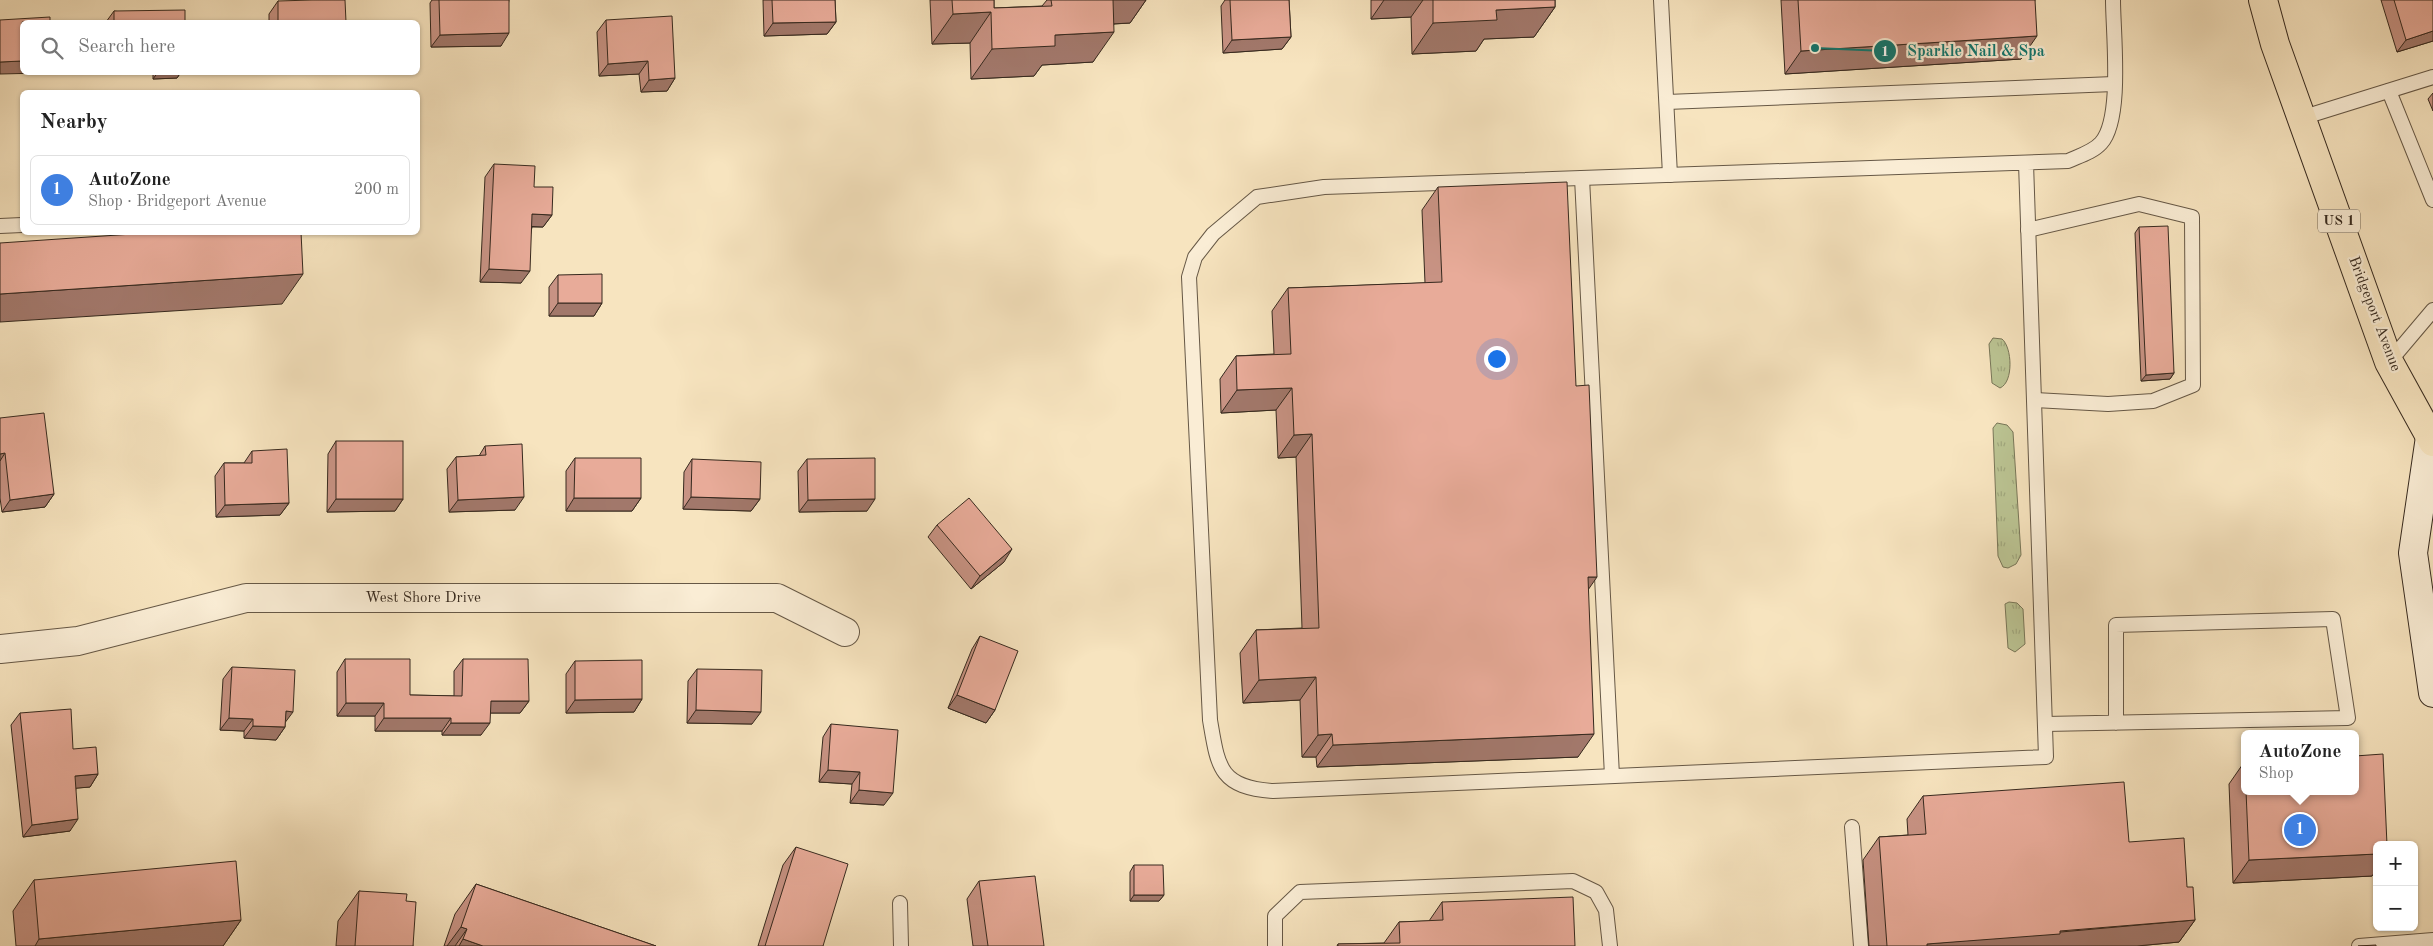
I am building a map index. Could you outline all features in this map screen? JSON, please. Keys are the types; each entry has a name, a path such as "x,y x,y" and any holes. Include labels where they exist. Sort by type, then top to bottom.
{"main road":[{"name":"Bridgeport Avenue","path":"2263,0 2275,44 2389,362 2432,438"}],"street":[{"name":"Bridgeport Avenue","path":"2432,438 2413,553 2433,693"},
{"name":"West Shore Drive","path":"0,649 78,641 246,598 776,598 845,632"}],"lane":[{"path":"1661,0 1670,175"},
{"path":"2026,164 2046,757 1273,791 1254,790 1237,783 1223,772 1216,755 1209,710 1188,277 1195,257 1213,234 1257,197 1324,187 2026,164 2068,161 2100,144 2109,132 2113,116 2114,84 2113,0"},
{"path":"2301,118 2433,77"},
{"path":"1666,102 2114,84"},
{"path":"2390,91 2433,200"},
{"path":"1582,178 1612,776"},
{"path":"2028,230 2139,204 2192,216 2193,385 2153,401 2108,404 2035,400"},
{"path":"0,226 20,224"},
{"path":"2389,362 2433,310"},
{"path":"2046,724 2116,723 2348,718 2333,619 2116,625 2116,723"},
{"path":"1852,827 1861,946"},
{"path":"1275,946 1275,916 1300,892 1573,881 1596,892 1606,910 1610,946"},
{"path":"900,904 901,946"},
{"path":"2359,946 2433,940"}],"green space":[{"path":"1993,338 2002,339 2008,349 2009,356 2008,379 2000,388 1992,383 1989,344"},
{"path":"1997,423 2007,425 2013,432 2021,555 2016,564 2008,568 2003,567 1998,556 1993,428"},
{"path":"2009,602 2017,603 2023,609 2025,644 2015,652 2008,648 2005,604"}],"building":[{"path":"345,0 346,20 278,20 278,1"},
{"path":"439,0 509,0 509,33 440,35"},
{"path":"772,0 835,0 836,22 773,23"},
{"path":"952,0 994,0 994,8 1052,6 1051,0 1113,0 1114,32 1055,35 1055,46 992,49 991,12 953,14"},
{"path":"1230,0 1289,0 1291,37 1232,40"},
{"path":"1433,0 1555,0 1555,7 1496,10 1497,20 1433,23"},
{"path":"1798,0 2035,0 2037,36 1801,51"},
{"path":"2394,0 2433,0 2433,31 2406,40"},
{"path":"185,10 185,20 114,20 114,11"},
{"path":"672,16 675,78 649,80 648,61 608,64 606,20"},
{"path":"50,17 50,20 20,20 20,61 0,62 0,20"},
{"path":"494,164 535,166 534,187 553,187 552,215 532,214 530,271 489,269"},
{"path":"1567,182 1576,386 1589,385 1597,577 1588,577 1594,734 1333,745 1332,734 1318,735 1316,677 1259,680 1256,630 1319,628 1312,434 1294,435 1292,388 1237,390 1236,356 1291,354 1288,288 1442,282 1438,187"},
{"path":"2168,226 2174,373 2146,375 2139,227"},
{"path":"118,235 301,235 303,274 0,294 0,243"},
{"path":"602,274 602,303 558,303 558,275"},
{"path":"44,413 54,494 10,500 5,453 0,454 0,418"},
{"path":"336,441 403,441 403,499 336,499"},
{"path":"522,444 524,497 458,500 456,457 486,455 485,446"},
{"path":"287,449 289,503 225,505 224,463 252,463 252,451"},
{"path":"575,458 641,458 641,498 574,498"},
{"path":"875,458 875,499 808,500 807,459"},
{"path":"692,459 761,462 760,499 691,497"},
{"path":"969,498 1012,549 980,576 937,525"},
{"path":"980,636 1018,651 995,710 957,695"},
{"path":"345,659 410,659 410,695 462,696 463,659 528,659 529,701 491,701 490,723 451,723 451,718 384,718 384,703 346,703"},
{"path":"642,660 642,699 575,700 575,661"},
{"path":"232,667 295,670 293,712 286,711 285,727 253,726 253,719 229,718"},
{"path":"697,669 762,670 761,712 696,710"},
{"path":"71,709 73,749 96,747 98,774 75,776 78,819 32,825 20,713"},
{"path":"831,724 898,730 893,793 859,790 860,772 828,770"},
{"path":"2383,754 2387,841 2373,841 2373,854 2249,860 2246,795 2359,795 2359,756"},
{"path":"2124,782 2129,842 2184,838 2187,887 2193,887 2195,920 2060,931 2060,934 1927,944 1927,946 1887,946 1879,837 1926,834 1923,796"},
{"path":"796,847 848,864 823,946 765,946"},
{"path":"236,861 241,920 39,939 34,880"},
{"path":"1134,865 1163,865 1164,895 1134,895"},
{"path":"1035,876 1044,946 988,946 979,881"},
{"path":"476,884 656,946 483,946 463,939 467,929 461,927"},
{"path":"359,891 407,894 406,901 416,902 413,946 355,946"},
{"path":"1573,897 1575,946 1338,946 1338,944 1400,943 1399,922 1443,920 1442,902"}],"place":[{"name":"Sparkle Nail & Spa","path":"1815,48"},
{"name":"AutoZone","path":"2300,830"}]}
